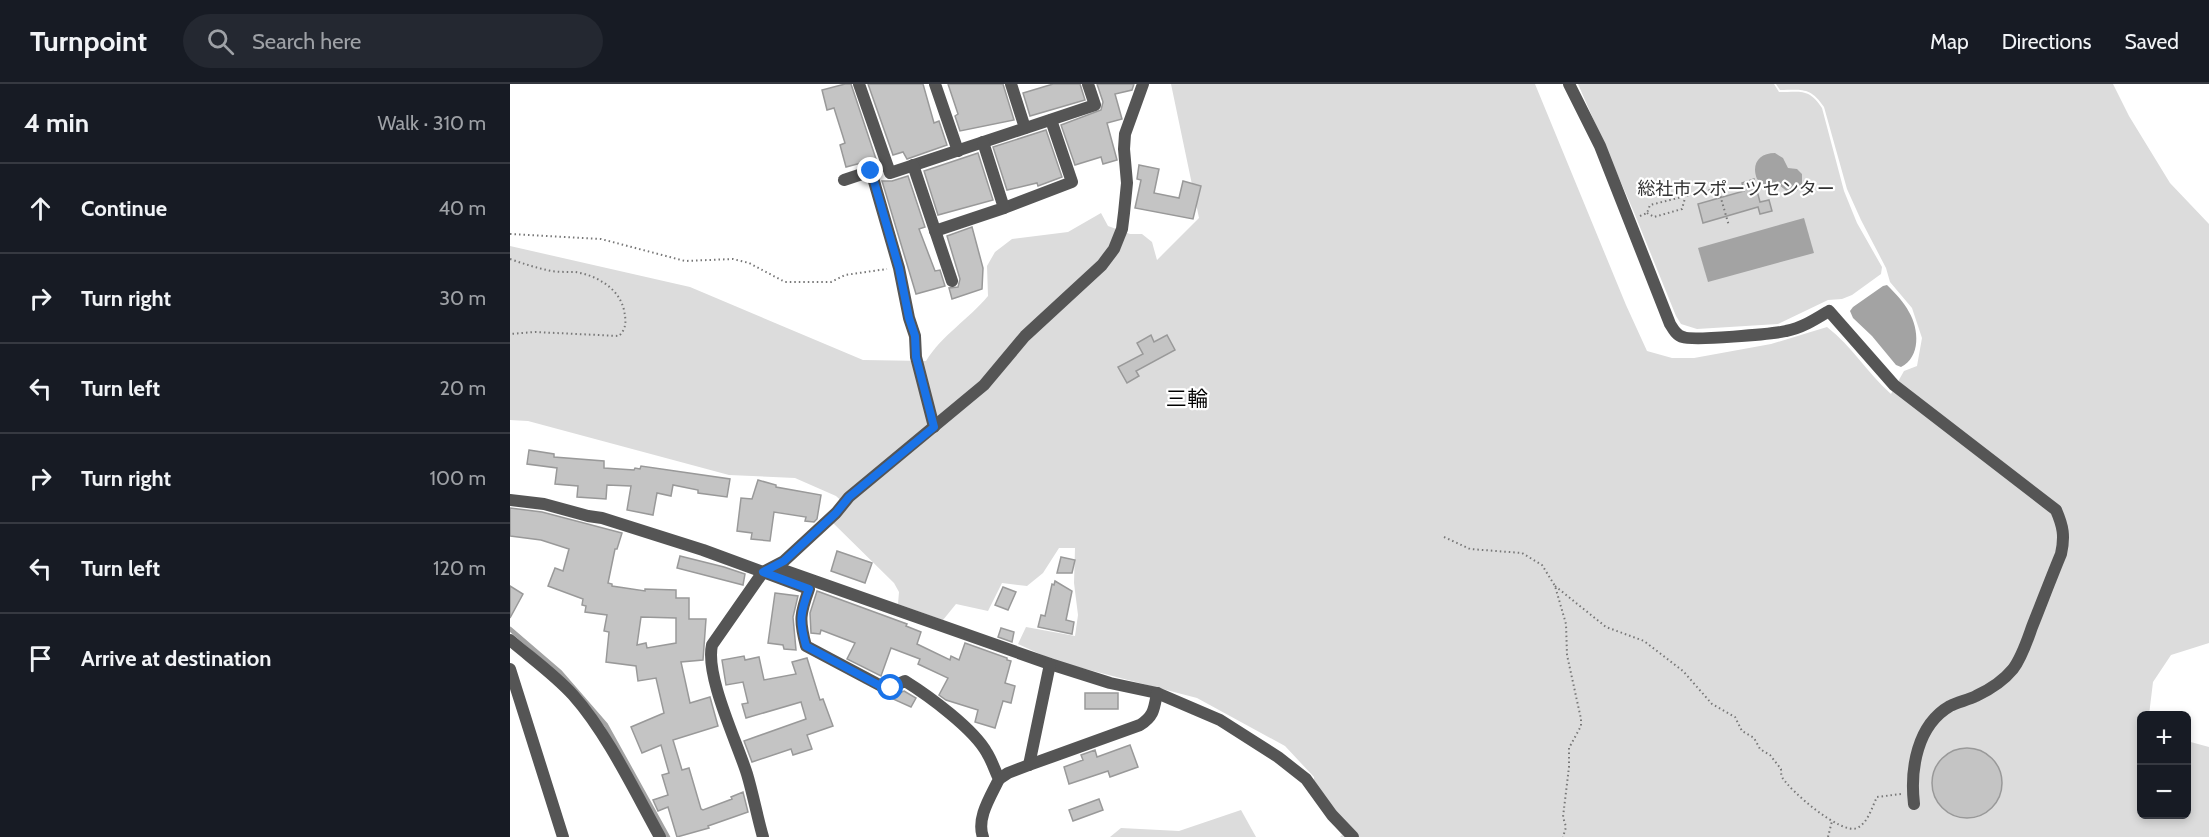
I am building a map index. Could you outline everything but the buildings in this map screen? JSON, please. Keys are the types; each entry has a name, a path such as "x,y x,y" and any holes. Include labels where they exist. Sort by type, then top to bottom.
{"street":[{"path":"859,84 890,173 1095,105 1088,84"},
{"path":"935,84 958,150"},
{"path":"1011,84 1025,128"},
{"path":"763,837 747,775 714,673 711,652 717,637 763,572 784,561 836,513 849,497 984,385 1025,336 1094,273 1114,249 1122,229 1125,213 1127,183 1125,134 1143,84"},
{"path":"1569,84 1600,146 1670,324 1682,338 1786,331 1808,323 1829,311 1894,385 2056,510 2064,531 2061,554 2023,651 2014,668 2004,679 1977,695 1951,705 1935,716 1924,732 1917,753 1913,799"},
{"path":"935,231 1072,182 1051,120"},
{"path":"983,142 1004,208"},
{"path":"913,165 952,281"},
{"path":"844,180 887,166"},
{"path":"871,171 899,268 915,336 916,357 934,427"},
{"path":"510,500 544,504 602,518 809,589 801,610 800,624 806,646 886,689 905,681 917,688 974,735 987,753 999,779"},
{"path":"763,572 783,570 1050,664 1110,683 1157,693 1220,720 1285,762 1306,779 1332,815 1353,837"},
{"path":"510,640 571,693 582,706 599,731 660,837"},
{"path":"1029,765 1050,664"},
{"path":"510,669 563,837"},
{"path":"1149,719 1157,693"},
{"path":"983,837 980,824 982,818 999,779 1008,773 1140,725 1164,708 1184,704"}],"path":[{"path":"1647,213 1650,205 1718,188 1729,226"},
{"path":"1629,219 1647,213 1654,217 1682,209 1685,198"},
{"path":"510,234 601,238 685,261 733,259 749,263 785,282 831,282 845,275 899,268"},
{"path":"510,259 554,272 577,273 602,280 618,295 626,321 624,330 619,336 535,332 510,334"},
{"path":"1444,537 1470,549 1521,553 1542,565 1555,586 1566,624 1567,655 1581,719 1581,726 1569,748 1563,817 1566,827 1563,837"},
{"path":"1555,586 1606,627 1644,641 1683,671 1712,704 1735,717 1742,731 1754,738 1760,749 1781,768 1781,776 1798,796 1832,821 1849,829 1856,828 1866,820 1877,797 1913,799"},
{"path":"1828,837 1832,821"}],"green space":[{"path":"1171,84 1535,84 1647,351 1672,358 1694,358 1771,344 1827,327 1891,394 1904,371 1917,366 1922,338 1912,308 1890,282 1886,268 1847,189 1824,107 1810,93 1800,90 1780,90 1776,84 2113,84 2129,116 2170,183 2209,224 2209,643 2171,655 2153,682 2149,711 2137,711 2137,819 2191,819 2191,742 2209,747 2209,837 1340,837 1342,835 1314,800 1314,777 1285,746 1197,698 1055,661 1018,644 1026,627 1075,636 1078,615 1074,583 1075,548 1059,548 1043,573 1027,586 1002,583 988,611 956,604 943,620 898,604 899,592 894,583 832,522 847,506 836,496 795,478 729,475 528,421 510,420 510,246 690,287 863,360 926,361 940,343 988,296 987,266 995,252 1012,239 1068,232 1101,213 1108,226 1130,234 1142,234 1152,242 1157,260 1199,218"},
{"name":"総社市スポーツセンター","path":"1578,84 1774,84 1779,92 1804,92 1813,97 1822,108 1844,191 1857,223 1882,267 1881,274 1852,295 1842,299 1828,300 1778,324 1697,329 1681,324"},
{"path":"1241,810 1256,837 1110,837 1121,828 1179,831"}],"shaded area":[{"path":"1775,153 1783,158 1788,168 1797,169 1802,174 1802,184 1797,191 1788,192 1779,185 1766,186 1757,179 1755,169 1758,160 1765,155"},
{"path":"1804,218 1814,253 1708,282 1698,248"},
{"path":"1887,285 1907,308 1915,326 1915,350 1912,357 1901,367 1896,365 1872,336 1853,318 1850,311"}],"waterway":[{"path":"510,629 560,672 606,725 668,837"}],"district":[{"name":"三輪","path":"1187,398"}],"route":[{"path":"871,171 899,268 915,336 916,357 934,427 849,497 836,513 784,561 763,572 809,589 801,610 800,624 806,646 886,689 891,688"}]}
